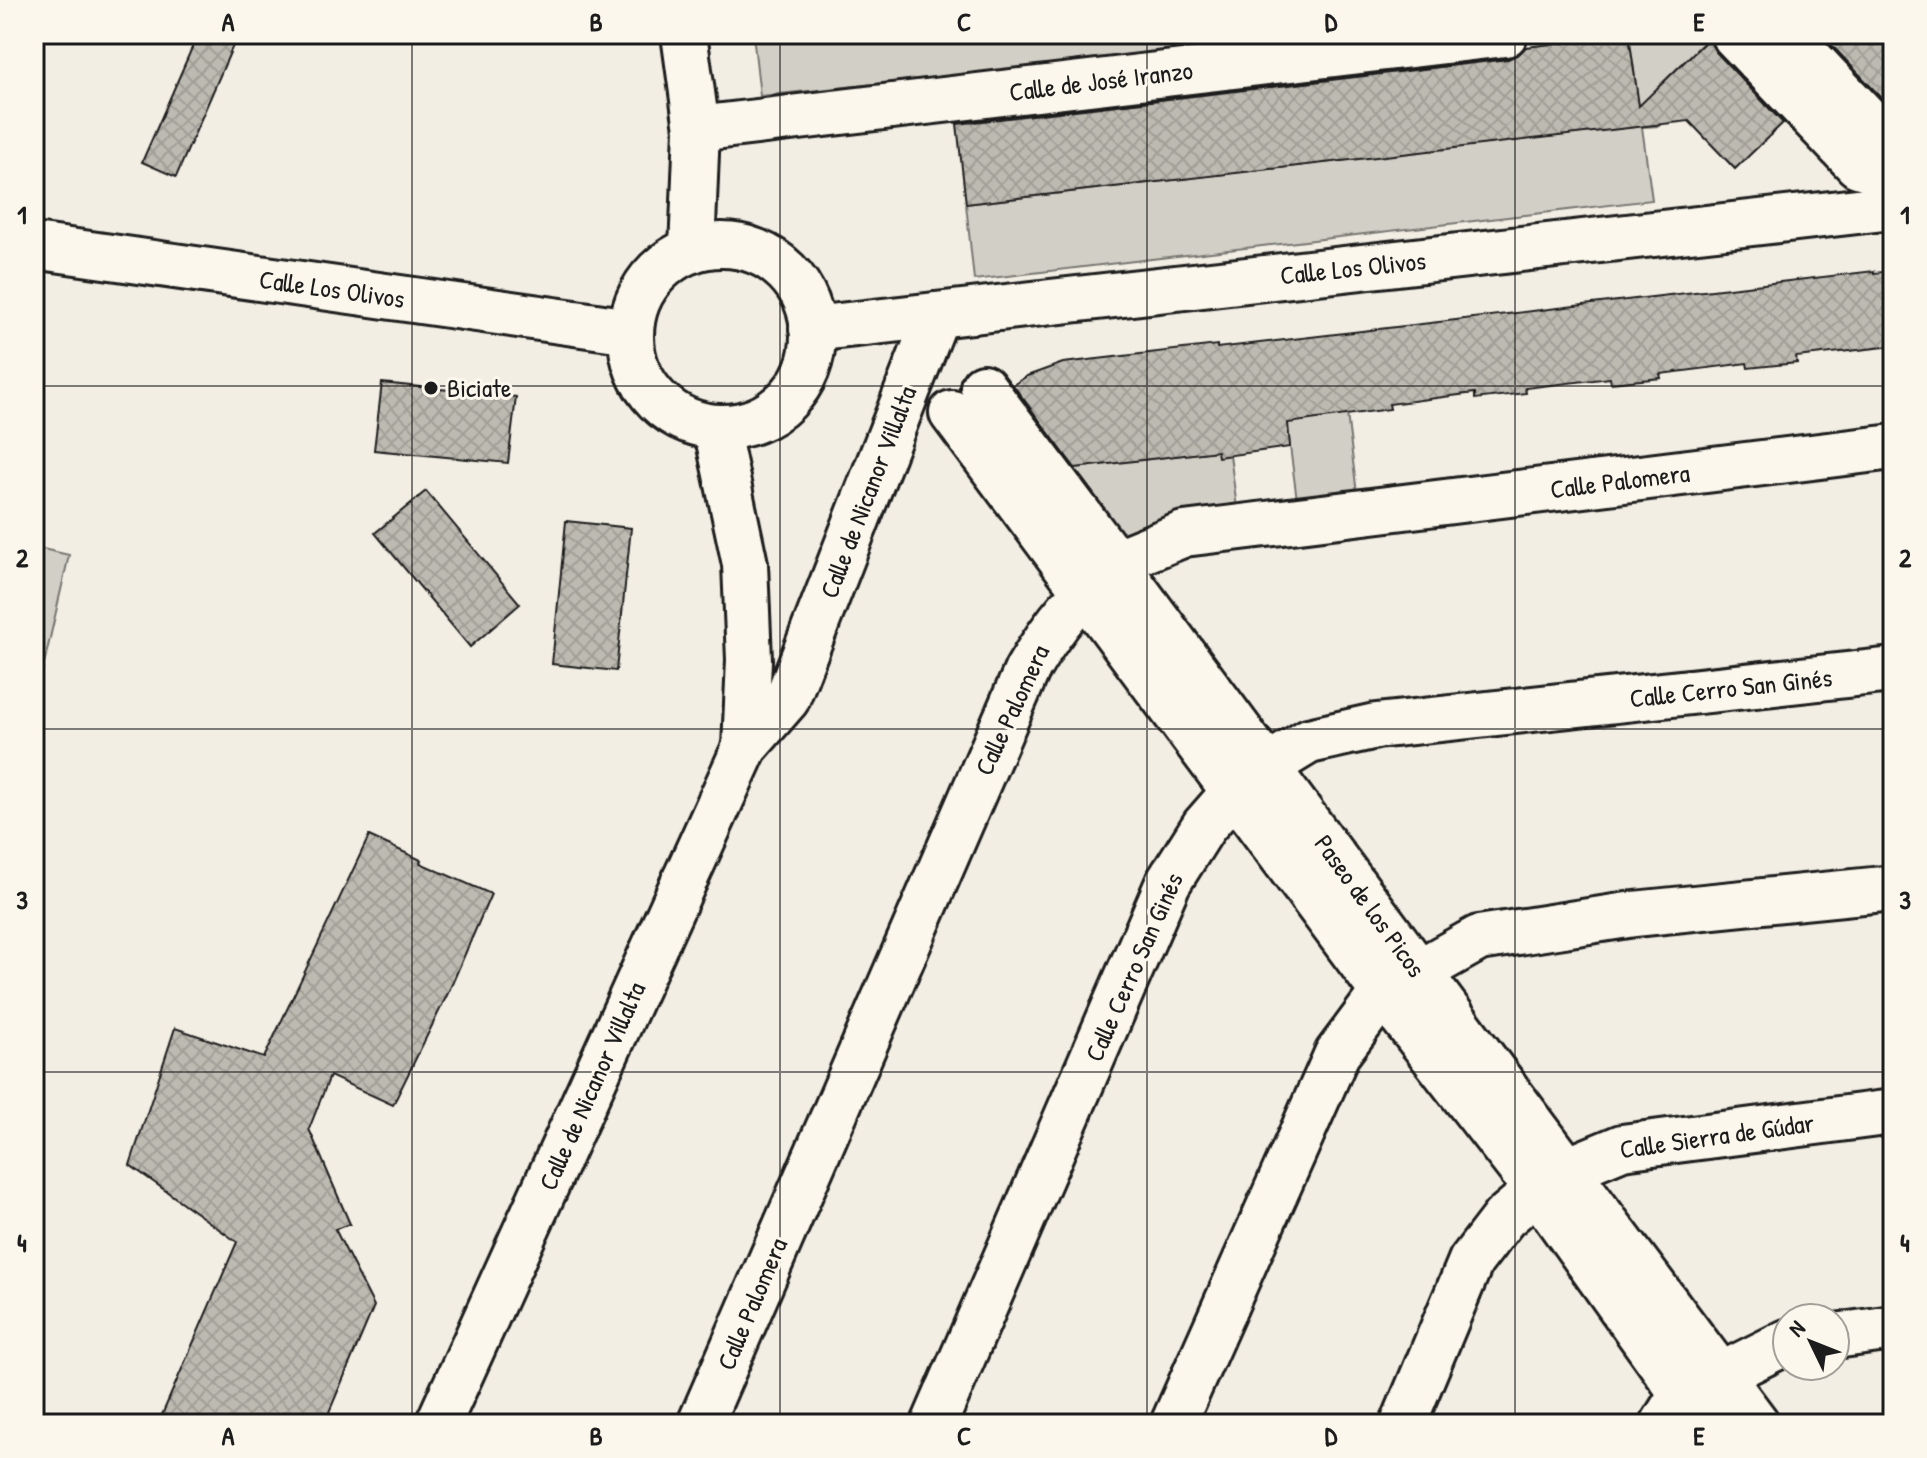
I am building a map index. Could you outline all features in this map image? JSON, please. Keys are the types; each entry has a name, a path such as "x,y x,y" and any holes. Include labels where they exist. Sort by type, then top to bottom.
{"street":[{"path":"684,34 697,129 692,250"},
{"name":"Calle de José Iranzo","path":"697,129 1505,34"},
{"path":"1733,34 1858,165 1890,175 1891,144 1787,34"},
{"name":"Calle Los Olivos","path":"812,329 1893,207"},
{"path":"718,245 746,248 772,259 792,279 806,301 812,329 810,360 797,388 775,411 747,424 716,427 688,421 663,407 645,385 633,359 631,331 636,305 649,281 668,263 692,250 718,245"},
{"name":"Calle Los Olivos","path":"34,246 631,331"},
{"name":"Calle de Nicanor Villalta","path":"438,1424 745,747 787,699 937,315"},
{"name":"Paseo de los Picos","path":"1252,779 1085,591 968,400 1118,563 1252,779 1401,982 1553,1180 1720,1375 1757,1424"},
{"name":"Calle de Nicanor Villalta","path":"716,427 745,564 749,660 745,747"},
{"name":"Calle Palomera","path":"700,1424 1027,670 1052,627 1085,591 1118,563 1184,534 1893,447"},
{"name":"Calle Cerro San Ginés","path":"934,1424 1168,883 1204,826 1252,779 1309,741 1376,726 1893,670"},
{"path":"1173,1424 1337,1054 1401,982 1479,938 1634,914 1893,888"},
{"name":"Calle Sierra de Gúdar","path":"1403,1424 1471,1261 1504,1218 1553,1180 1622,1147 1893,1112"},
{"name":"Paseo de los Picos","path":"1553,1180 1683,1414"},
{"path":"1851,1334 1893,1328"},
{"path":"1683,1414 1720,1375 1771,1350"}],"shaded area":[{"path":"753,34 1349,34 760,96"},
{"path":"1699,34 1705,41 1657,88 1677,109 1660,126 1642,127 1652,200 974,280 966,204 1641,126 1629,35"},
{"path":"1347,414 1358,501 1298,508 1286,416"},
{"path":"1217,451 1230,455 1238,515 1116,540 1067,469"},
{"path":"34,547 69,555 34,708"}],"building":[{"path":"198,34 238,34 176,177 142,162"},
{"path":"1821,34 1893,34 1893,110"},
{"path":"1629,35 1639,106 1709,38 1715,51 1783,123 1735,169 1689,121 966,204 957,124 1508,59 1526,47"},
{"path":"1893,271 1893,346 1796,357 1797,363 1748,368 1747,363 1660,374 1661,378 1611,383 1610,378 1525,388 1526,393 1475,399 1475,393 1389,404 1390,409 1288,423 1290,447 1218,457 1217,451 1075,468 1013,385 1027,376 1063,363 1217,345 1217,348"},
{"path":"382,383 516,397 508,463 374,450"},
{"path":"426,491 520,604 470,647 375,533"},
{"path":"566,521 631,528 616,671 552,664"},
{"path":"369,836 421,860 420,863 491,894 449,991 393,1105 330,1076 309,1129 350,1224 335,1229 374,1306 324,1424 158,1424 237,1242 130,1165 175,1028 264,1058"}],"place":[{"name":"Biciate","path":"431,388"}]}
